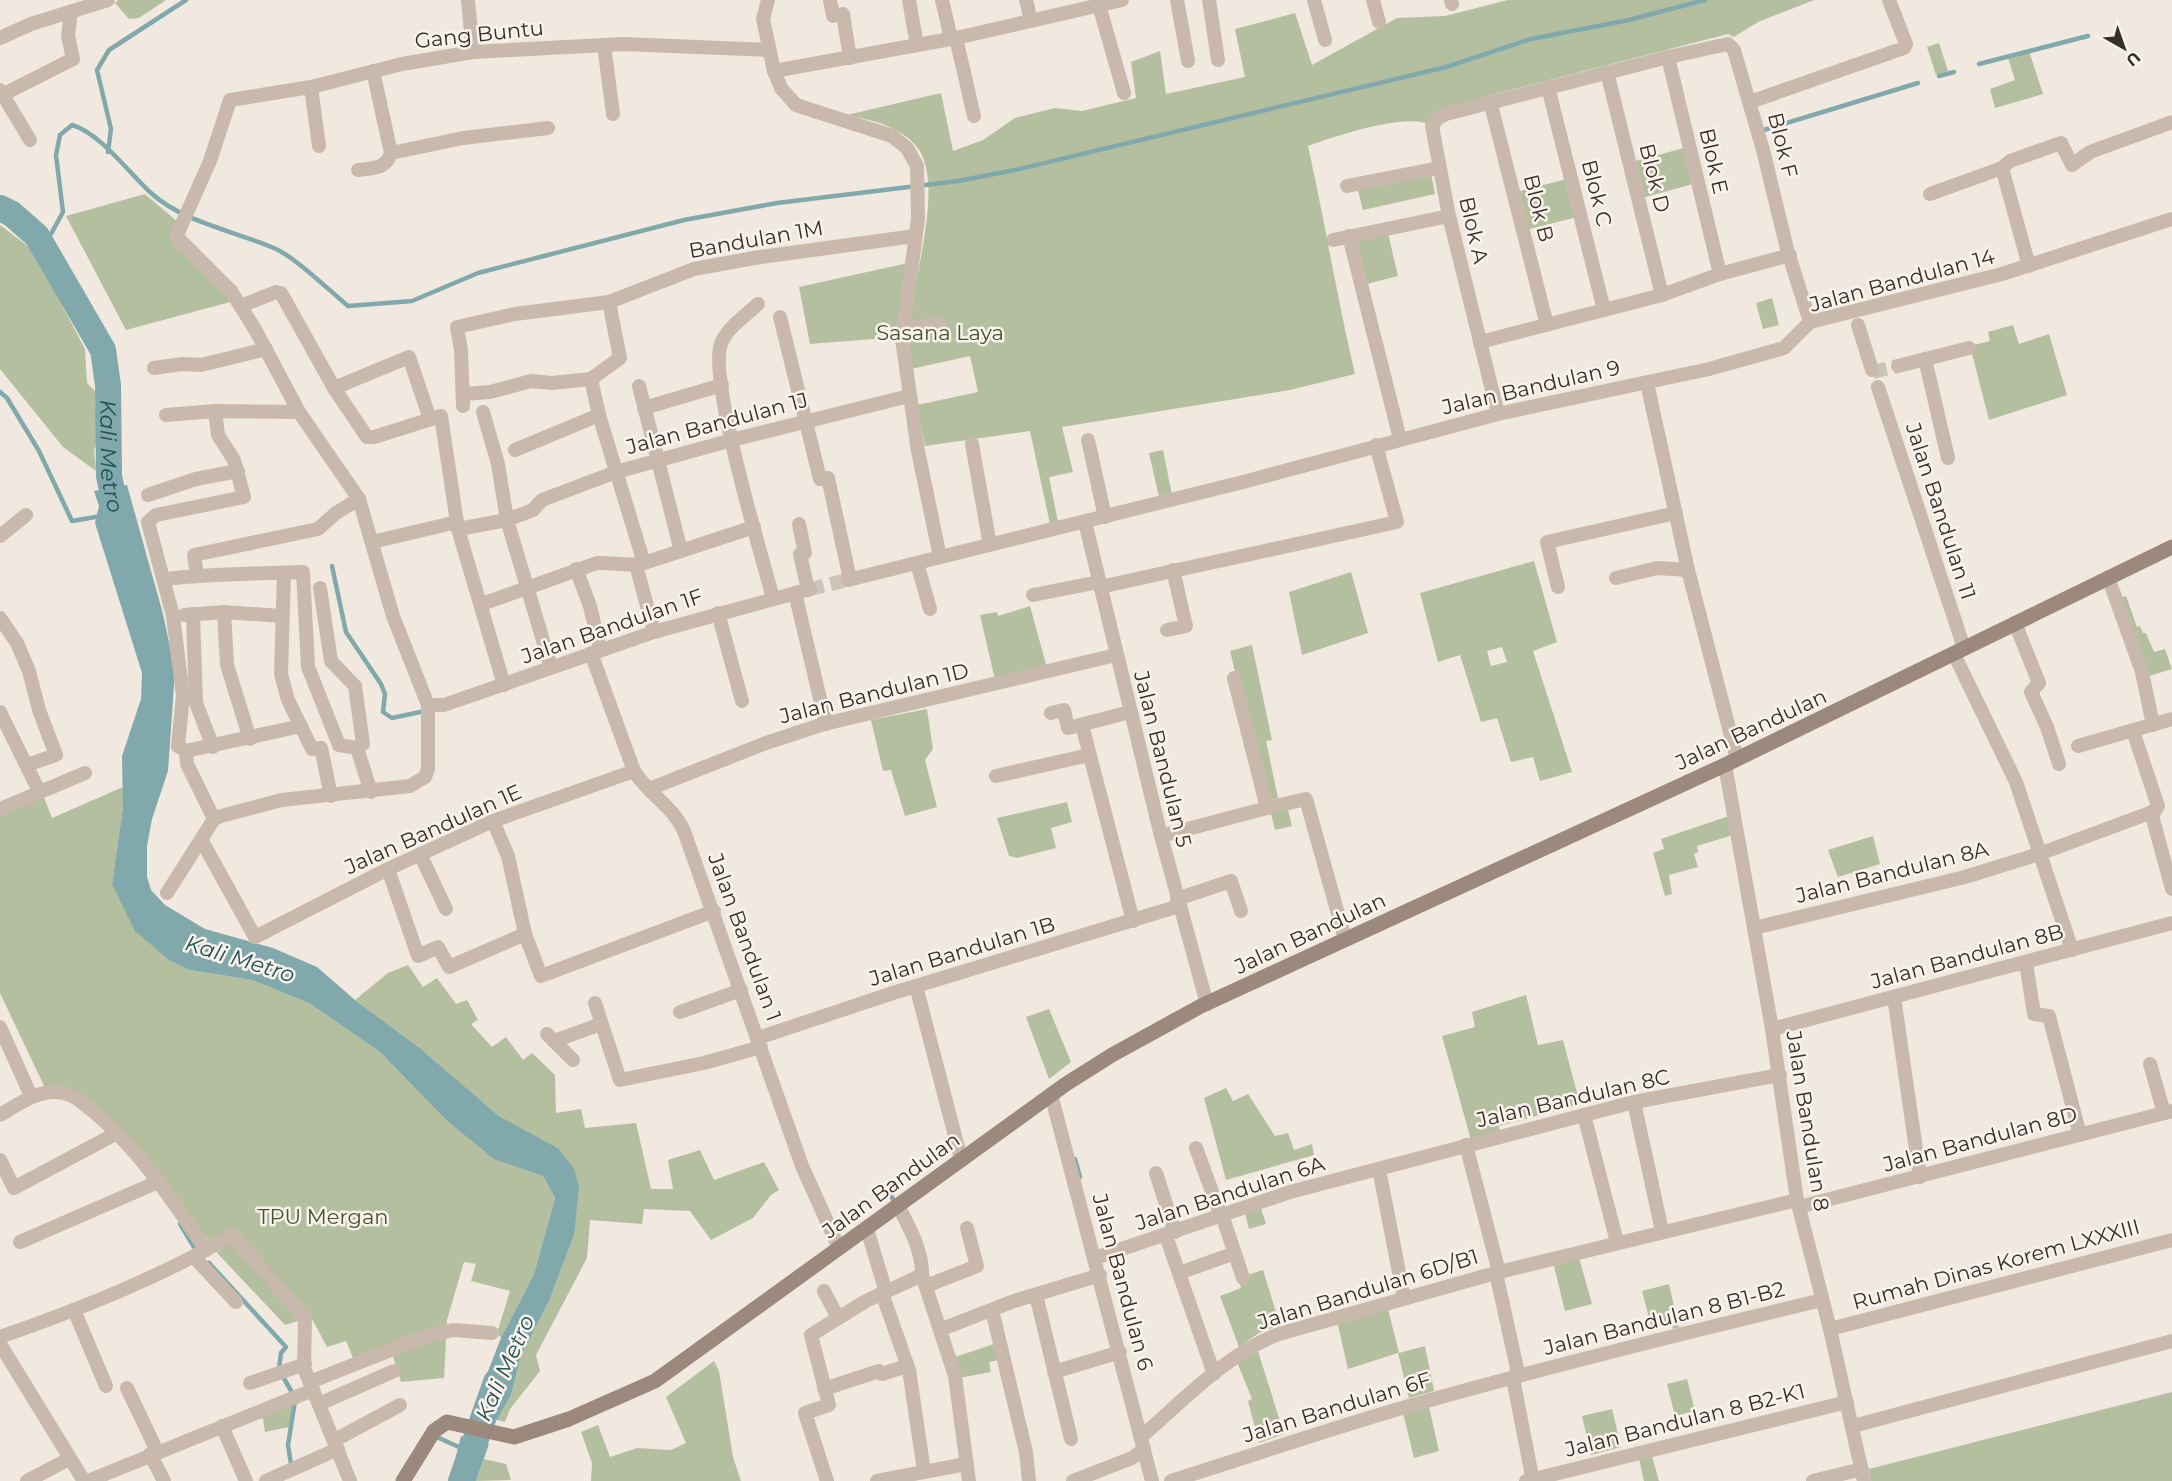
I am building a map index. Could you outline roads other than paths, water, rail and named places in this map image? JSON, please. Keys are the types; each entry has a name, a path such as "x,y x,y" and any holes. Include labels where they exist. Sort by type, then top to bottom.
{"main road":[{"name":"Jalan Bandulan","path":"403,1481 438,1427 452,1422 514,1437 569,1419 655,1381 1052,1094 1112,1055 1207,1004 1731,762 2108,577 2172,548"}],"street":[{"path":"0,38 31,24 108,0"},
{"path":"468,0 473,52"},
{"path":"768,0 764,19 768,50 782,88 796,105 882,132 902,142 912,156 919,179 918,208 904,328 909,396 940,557"},
{"path":"830,0 833,16 843,14 850,58"},
{"path":"909,0 917,45"},
{"path":"942,0 974,117"},
{"path":"1026,0 1031,21"},
{"path":"774,71 954,38 1122,0"},
{"path":"1177,0 1188,61"},
{"path":"1209,0 1218,60"},
{"path":"1314,0 1325,40"},
{"path":"1373,0 1379,22"},
{"path":"1750,102 1904,48 1906,44 1889,0"},
{"path":"1102,3 1124,93"},
{"path":"30,140 1,94 73,59 68,36 71,12"},
{"name":"Blok F","path":"1668,57 1722,43 1731,46 1750,102 1810,322"},
{"path":"604,45 612,114"},
{"name":"Gang Buntu","path":"241,306 219,276 179,239 180,230 231,100 311,87 422,59 473,52 604,45 676,45 732,50 768,50"},
{"path":"1490,101 1668,57"},
{"name":"Blok E","path":"1668,57 1720,274"},
{"path":"358,170 382,166 388,162 391,153 373,71"},
{"name":"Blok D","path":"1607,72 1662,295"},
{"path":"311,87 319,146"},
{"name":"Blok C","path":"1548,87 1604,310"},
{"name":"Blok A","path":"1490,101 1446,114 1438,118 1432,126 1449,216 1498,414"},
{"name":"Blok B","path":"1490,101 1547,325"},
{"path":"1930,194 2002,168 2010,161 2061,143 2072,165 2090,152 2172,122"},
{"path":"391,153 463,138 548,128"},
{"path":"1347,186 1439,168"},
{"path":"2002,168 2029,266"},
{"path":"1333,240 1449,216"},
{"name":"Jalan Bandulan 14","path":"1647,383 1784,348 1810,322 1856,317 2029,266 2172,219"},
{"name":"Bandulan 1M","path":"591,379 552,383 531,381 463,400 461,350 457,327 514,314 609,302 694,268 915,236"},
{"path":"1349,236 1400,439"},
{"path":"1480,342 1662,295 1720,274 1790,255"},
{"path":"167,893 214,819 238,810 282,800 410,786 425,777 428,769 428,705 393,616 359,500 299,412 241,306 276,292 281,293 334,388 367,437 374,437 441,416 458,526 504,685"},
{"path":"591,379 620,358 609,302"},
{"path":"758,304 726,333 720,346 722,385 732,440 773,598"},
{"path":"780,317 820,479 828,478 849,580 1085,522"},
{"path":"1856,317 1872,370"},
{"path":"904,328 940,324"},
{"path":"1898,366 1969,348"},
{"path":"154,368 182,364 201,365 266,349"},
{"path":"334,388 409,357 430,419"},
{"path":"1925,359 1948,458"},
{"name":"Jalan Bandulan 1J","path":"591,379 616,472 732,440 909,396"},
{"name":"Jalan Bandulan 9","path":"1085,522 1498,414 1647,383 1731,762"},
{"path":"644,408 722,385"},
{"path":"639,386 681,551"},
{"name":"Jalan Bandulan 11","path":"1878,387 1959,651 2016,782 2072,950"},
{"path":"166,415 215,411 299,412"},
{"path":"215,411 218,435 238,471 244,497 150,517 148,522 173,616 183,696 178,746 186,751 213,747 301,726"},
{"path":"483,412 498,464 507,520 551,667"},
{"path":"515,450 599,414"},
{"path":"1088,440 1105,517"},
{"path":"972,444 990,545"},
{"path":"1033,596 1173,570 1397,522 1376,445"},
{"path":"148,495 196,479 238,471"},
{"path":"372,542 458,526 507,520 533,510 542,500 616,472 640,564 654,632"},
{"path":"197,575 194,555 318,529 336,513 359,500"},
{"path":"1558,587 1547,542 1676,513"},
{"path":"0,536 26,514"},
{"name":"Jalan Bandulan 5","path":"1085,522 1161,836 1207,1004"},
{"path":"799,524 805,553 800,554 804,591 826,724"},
{"path":"482,604 528,590 576,569 597,563 627,567 754,527"},
{"path":"917,563 930,609"},
{"path":"1616,578 1657,568 1688,570"},
{"name":"Jalan Bandulan 1","path":"576,569 590,606 595,652 634,771 680,821 714,911 802,1166 839,1248"},
{"path":"1167,630 1186,626 1173,570"},
{"path":"165,579 197,575 303,572 308,667 339,746 357,748 363,744 355,686 331,661 320,588"},
{"path":"284,573 281,674 288,700 312,749 321,748 331,796"},
{"path":"2108,577 2142,672 2153,725"},
{"name":"Jalan Bandulan 1F","path":"428,705 444,705 654,632 804,591"},
{"path":"173,616 224,612 281,616"},
{"path":"224,612 227,665 250,739"},
{"path":"718,613 742,701"},
{"path":"193,614 196,703 213,747"},
{"path":"0,618 17,643 29,671 39,710 57,754 27,765"},
{"path":"2015,623 2039,683 2031,692 2047,727 2059,764"},
{"name":"Jalan Bandulan 1D","path":"649,789 766,743 826,724 1116,655"},
{"path":"1234,678 1267,808"},
{"path":"1051,713 1064,710 1068,728 1130,712"},
{"path":"0,712 39,791"},
{"path":"2078,746 2172,719"},
{"path":"1083,724 1089,755 1133,921"},
{"path":"2133,731 2158,806 2151,812 2172,889"},
{"path":"357,748 371,792"},
{"path":"186,751 187,764 214,819"},
{"path":"996,776 1089,755"},
{"name":"Jalan Bandulan 8","path":"1731,762 1754,928 1780,1075 1798,1203 1830,1329 1863,1475"},
{"name":"Jalan Bandulan 1E","path":"202,841 255,937 388,869 493,821 634,771"},
{"path":"0,808 85,773"},
{"path":"1161,836 1306,799 1346,939"},
{"name":"Jalan Bandulan 8A","path":"1754,928 1965,877 2039,854 2151,812"},
{"path":"493,821 511,867 525,934 541,976 714,911"},
{"path":"420,854 447,909"},
{"path":"388,869 418,956 438,947 449,966 525,934"},
{"name":"Jalan Bandulan 1B","path":"601,1024 620,1080 704,1063 916,986 1133,921 1231,881 1241,911"},
{"name":"Jalan Bandulan 8B","path":"1772,1029 2172,923"},
{"path":"2026,963 2034,1014 2049,1016 2080,1135"},
{"path":"916,986 962,1159"},
{"path":"680,1012 741,990"},
{"path":"1894,997 1920,1177"},
{"path":"573,1060 550,1038 601,1024 594,1003"},
{"path":"0,1027 31,1096"},
{"path":"2150,1064 2168,1112"},
{"name":"Jalan Bandulan 8C","path":"1379,1169 1634,1102 1780,1075"},
{"path":"0,1115 31,1096 55,1092 75,1096 117,1132 160,1181 206,1250"},
{"name":"Jalan Bandulan 6","path":"1052,1094 1152,1481"},
{"path":"1634,1102 1662,1231"},
{"name":"Jalan Bandulan 8D","path":"1498,1273 1662,1231 1920,1177 2168,1112"},
{"path":"1584,1114 1617,1242"},
{"path":"0,1160 14,1188 117,1132"},
{"path":"1466,1145 1498,1273 1517,1368 1514,1384 1531,1480"},
{"path":"1196,1148 1243,1278"},
{"path":"1379,1169 1404,1298"},
{"name":"Jalan Bandulan 6A","path":"1095,1258 1290,1192 1379,1169"},
{"path":"1156,1173 1179,1274 1214,1374"},
{"path":"20,1242 160,1181"},
{"path":"898,1206 917,1250 924,1281 942,1329 954,1376 969,1481"},
{"path":"826,1481 805,1413 829,1405 810,1337 838,1318 884,1293 977,1266 967,1228"},
{"path":"867,1229 884,1293 908,1366 924,1471"},
{"path":"0,1337 74,1310 194,1257 232,1235 305,1318 305,1364 311,1386 350,1481"},
{"name":"Rumah Dinas Korem LXXXIII","path":"1830,1329 2172,1240"},
{"path":"1179,1274 1235,1253"},
{"path":"194,1257 236,1302"},
{"name":"Jalan Bandulan 6D/B1","path":"1073,1481 1132,1458 1142,1443 1214,1374 1260,1341 1305,1326 1498,1273"},
{"path":"942,1329 992,1310 1100,1275"},
{"path":"824,1291 838,1318"},
{"path":"1036,1295 1071,1439"},
{"name":"Jalan Bandulan 8 B1-B2","path":"1516,1376 1822,1300"},
{"path":"74,1310 106,1386"},
{"path":"992,1310 1026,1452 1029,1481"},
{"path":"0,1344 69,1459 86,1481 222,1426 421,1338 453,1330 492,1333"},
{"path":"1853,1426 2172,1341"},
{"path":"1054,1372 1120,1352"},
{"path":"250,1383 305,1364"},
{"path":"824,1389 879,1371 882,1374 908,1366"},
{"path":"319,1404 394,1371"},
{"name":"Jalan Bandulan 6F","path":"1172,1481 1299,1439 1516,1376"},
{"path":"127,1389 164,1481"},
{"name":"Jalan Bandulan 8 B2-K1","path":"1531,1480 1847,1402"},
{"path":"266,1481 293,1474 336,1444 400,1405"},
{"path":"222,1426 246,1481"},
{"path":"27,1481 69,1459"},
{"path":"877,1481 966,1464"},
{"path":"1813,1481 1863,1475"}],"water":[{"path":"127,485 163,614 175,671 168,771 152,819 147,846 147,877 151,890 165,905 205,929 273,948 317,967 355,1000 421,1049 499,1116 559,1149 574,1169 579,1187 574,1235 550,1299 521,1356 511,1395 497,1420 472,1412 501,1338 534,1274 555,1198 543,1176 494,1159 446,1120 380,1052 309,1003 252,980 190,970 169,960 135,931 112,884 123,807 122,756 141,699 142,673 95,523 99,506 94,491"},
{"path":"461,1436 489,1444 476,1481 450,1481"}],"waterway":[{"path":"108,152 111,129 97,70 109,50 186,0"},
{"path":"37,236 51,234 63,212 56,155 60,135 72,125 83,129 104,145 151,193 164,203 195,219 276,249 303,267 348,306 412,301 478,273 684,220 777,203 958,181 1015,170 1446,67 1531,39 1629,20 1705,0"},
{"path":"1979,64 2088,36"},
{"path":"1939,76 1954,72"},
{"path":"1764,130 1918,83"},
{"name":"Kali Metro","path":"0,208 12,214 37,236 103,350 108,385 109,476 118,520"},
{"path":"0,392 7,398 39,451 72,521 101,516"},
{"path":"332,566 346,632 381,684 385,694 383,712 392,718 425,711"},
{"path":"1075,1159 1080,1177"},
{"path":"891,1196 894,1201"},
{"path":"180,1224 194,1247"},
{"path":"209,1263 286,1347 281,1353 279,1369"},
{"path":"282,1375 293,1394"},
{"name":"Kali Metro","path":"461,1481 496,1382"},
{"path":"291,1464 288,1445 295,1401"},
{"path":"439,1438 461,1448"}],"tunnel":[{"path":"1873,372 1898,366"},
{"path":"810,589 848,580"}],"park label":[{"name":"Sasana Laya","path":"940,332"},
{"name":"TPU Mergan","path":"323,1216"}]}
